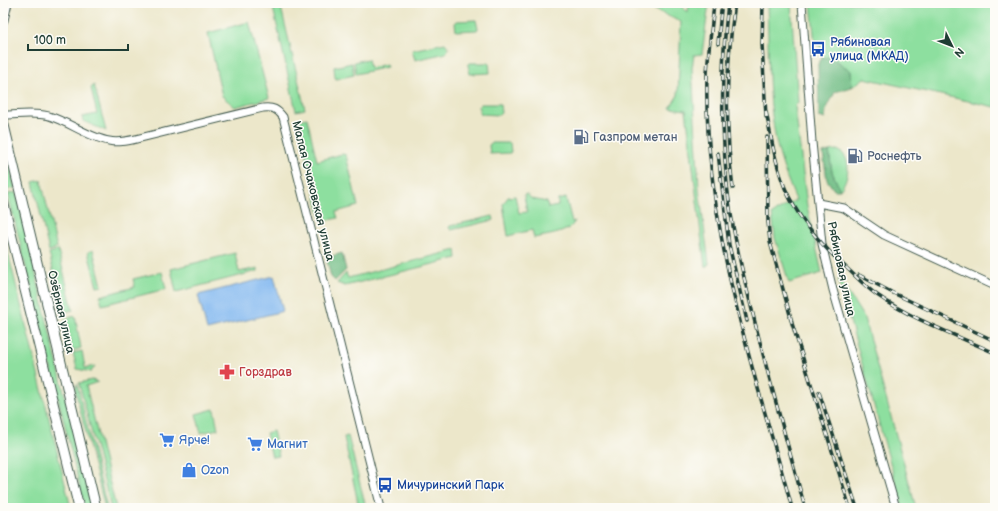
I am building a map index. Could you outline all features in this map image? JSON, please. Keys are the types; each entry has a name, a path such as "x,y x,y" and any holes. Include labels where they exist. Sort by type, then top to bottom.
{"main road":[{"path":"3,20 7,3"},
{"name":"Озёрная улица","path":"3,121 95,508"},
{"path":"3,201 79,508"}],"street":[{"name":"Рябиновая улица","path":"802,3 822,244 832,290 896,508"},
{"name":"Малая Очаковская улица","path":"3,115 33,114 48,116 65,121 106,141 118,142 263,108 271,107 279,112 283,117 381,508"},
{"path":"818,203 844,208 884,235 995,286"}],"green space":[{"path":"272,3 280,3 305,109 296,111"},
{"path":"648,3 684,3 683,8 688,12 689,3 709,3 702,54 694,55 692,68 699,189 709,264 705,267 686,110 670,108 678,95 681,22 649,7"},
{"path":"767,3 791,3 798,103 795,106 807,206 822,273 789,283 775,238 772,214 796,200 781,160 772,119 769,86"},
{"path":"811,3 995,3 995,107 864,78 852,87 851,71 831,57 822,58 820,45 815,44"},
{"path":"476,20 477,30 456,31 455,23 457,21"},
{"path":"249,22 269,98 235,107 222,96 208,33"},
{"path":"445,43 449,48 446,53 415,60 412,50"},
{"path":"831,57 851,71 852,87 835,92 826,110 825,119 819,117 818,64 822,58"},
{"path":"368,59 370,68 386,64 387,67 356,74 354,62"},
{"path":"352,63 354,75 336,79 334,67"},
{"path":"470,63 489,63 490,73 470,74 468,65"},
{"path":"94,85 106,131 83,121 82,117 97,114 91,88"},
{"path":"481,104 500,104 501,113 499,115 480,114 479,106"},
{"path":"307,118 317,161 342,154 346,155 358,206 336,212 338,218 324,221 321,219 298,120"},
{"path":"491,143 510,143 511,152 490,154 489,145"},
{"path":"837,150 845,157 848,168 846,180 840,190 832,172 829,151"},
{"path":"829,151 832,172 840,190 834,190 827,180 823,153"},
{"path":"7,166 10,167 15,188 7,190 3,168"},
{"path":"41,180 57,248 49,251 33,182"},
{"path":"16,192 92,508 85,508 8,194"},
{"path":"526,194 532,199 547,202 548,208 558,206 558,200 566,198 572,222 575,221 568,229 551,235 534,238 532,230 508,236 503,204 508,197 515,196 519,213 527,212 524,195"},
{"path":"493,216 494,220 451,230 449,228 450,226"},
{"path":"3,232 71,508 3,508"},
{"path":"58,250 73,310 63,312 49,253"},
{"path":"93,250 102,286 97,287 88,252"},
{"path":"456,250 457,258 345,286 337,283 346,273 348,278"},
{"path":"235,253 239,272 258,268 258,271 176,292 171,269"},
{"path":"342,253 346,270 335,281 331,277 327,261 332,256"},
{"path":"162,272 166,289 102,305 100,296 135,287 133,279"},
{"path":"838,279 864,318 916,508 903,508"},
{"path":"75,316 81,348 72,351 65,319"},
{"path":"82,351 85,368 95,366 91,372 77,369 73,353"},
{"path":"92,380 98,382 86,386 116,508 111,508 79,383"},
{"path":"77,384 107,508 105,508 75,390"},
{"path":"214,409 218,429 201,433 196,414"},
{"path":"273,431 279,456 272,457 266,433"},
{"path":"348,436 366,508 359,508 344,437"}],"water":[{"path":"274,276 283,311 207,330 198,295"}],"railway":[{"path":"714,3 707,75 708,130 713,185 733,294 792,508"},
{"path":"728,3 724,48 723,116 725,161 731,215 740,261 757,331 805,508"},
{"path":"733,188 730,165 728,119 728,72 735,3"},
{"path":"763,3 762,44 766,117"},
{"path":"718,44 721,10"},
{"path":"766,111 776,160 785,188 802,219 824,246 868,288 891,304 920,320 995,353"},
{"path":"767,137 768,222 770,242 792,322"},
{"path":"718,153 729,245 747,321"},
{"path":"859,275 893,293 995,341"},
{"path":"790,317 850,508"},
{"path":"819,392 857,508"}],"place":[{"name":"Рябиновая улица (МКАД)","path":"818,49"},
{"name":"Газпром метан","path":"581,137"},
{"name":"Роснефть","path":"855,156"},
{"name":"Горздрав","path":"227,372"},
{"name":"Ярче!","path":"167,440"},
{"name":"Магнит","path":"255,444"},
{"name":"Ozon","path":"189,470"},
{"name":"Мичуринский Парк","path":"385,485"}]}
